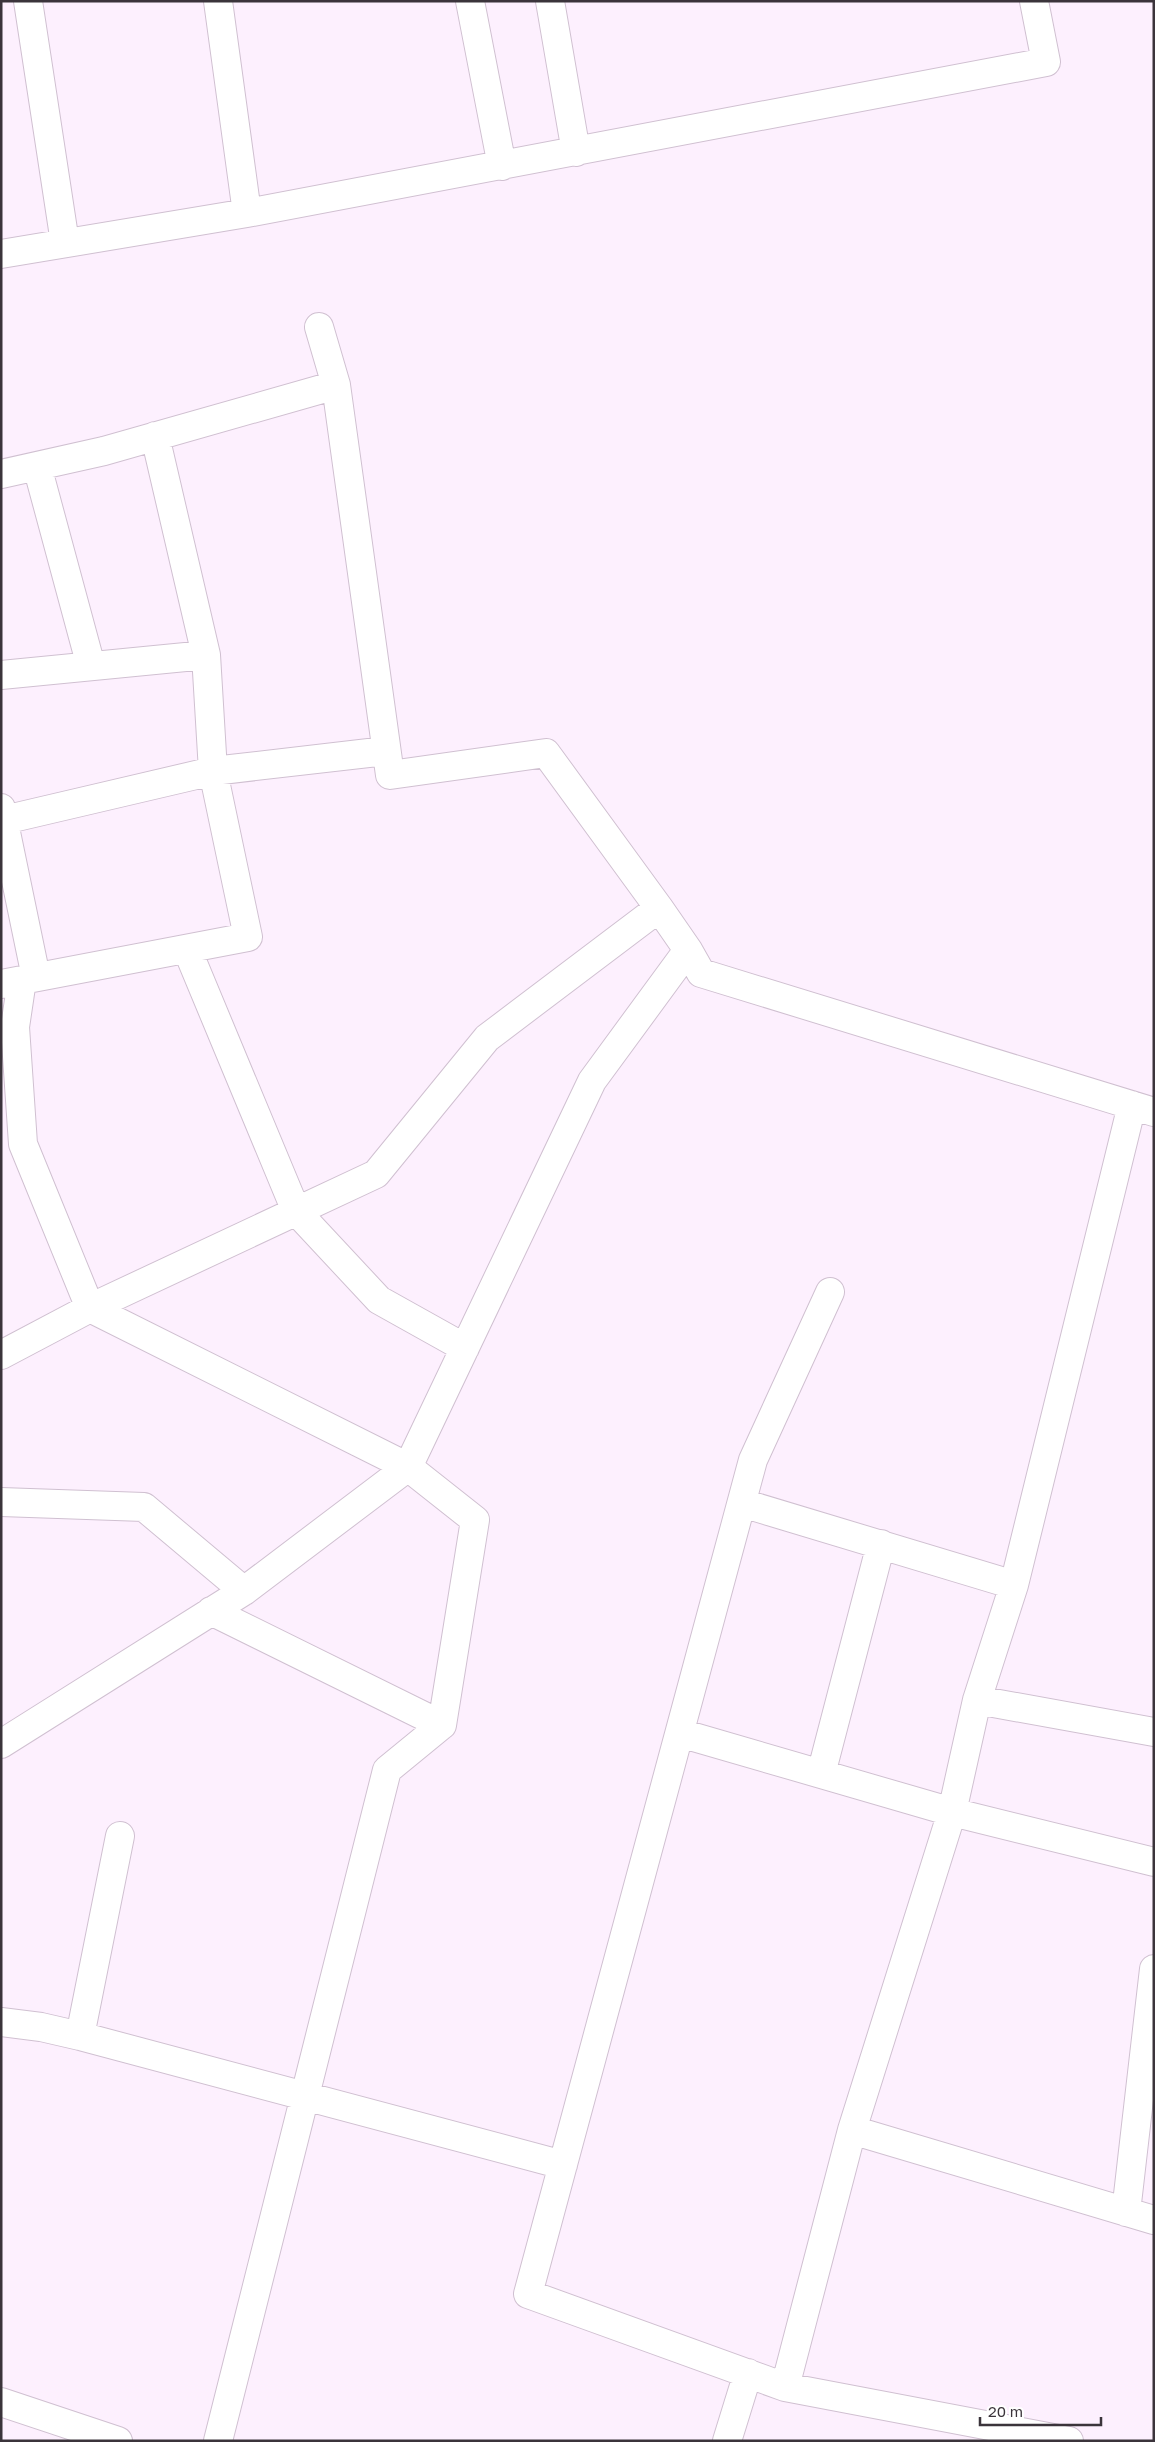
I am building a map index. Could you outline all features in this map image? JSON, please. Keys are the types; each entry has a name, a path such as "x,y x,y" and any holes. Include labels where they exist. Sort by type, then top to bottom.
{"street":[{"path":"28,1 65,243"},
{"path":"218,1 247,213"},
{"path":"470,1 502,166"},
{"path":"550,1 576,152"},
{"path":"1,254 247,213 1046,62 1034,1"},
{"path":"319,327 336,384 390,775 546,752 660,908 701,973 1143,1109 1014,1585 977,1700 952,1812 852,2130 785,2387"},
{"path":"1,474 156,436 336,384"},
{"path":"20,980 248,937 213,771 206,655 156,436"},
{"path":"37,466 91,666"},
{"path":"1,675 206,655"},
{"path":"218,2441 387,1770 442,1726 475,1520 408,1467 90,1308 22,1144 15,1027 20,980 2,814 213,771 386,751"},
{"path":"1,1354 90,1308 376,1174 487,1038 660,908"},
{"path":"187,949 296,1211 379,1300 465,1348"},
{"path":"1,1744 244,1591 408,1467 592,1081 688,950"},
{"path":"830,1292 753,1460 528,2294 785,2387 998,2435 1069,2441"},
{"path":"1,1502 144,1507 244,1591"},
{"path":"742,1503 1014,1585"},
{"path":"821,1774 881,1544"},
{"path":"211,1612 442,1726"},
{"path":"977,1700 1154,1732"},
{"path":"680,1733 952,1812 1154,1862"},
{"path":"80,2036 120,1836"},
{"path":"1126,2212 1154,1969"},
{"path":"1,2022 41,2027 80,2036 563,2165"},
{"path":"852,2130 1154,2220"},
{"path":"727,2441 748,2373"},
{"path":"1,2402 118,2441"}]}
